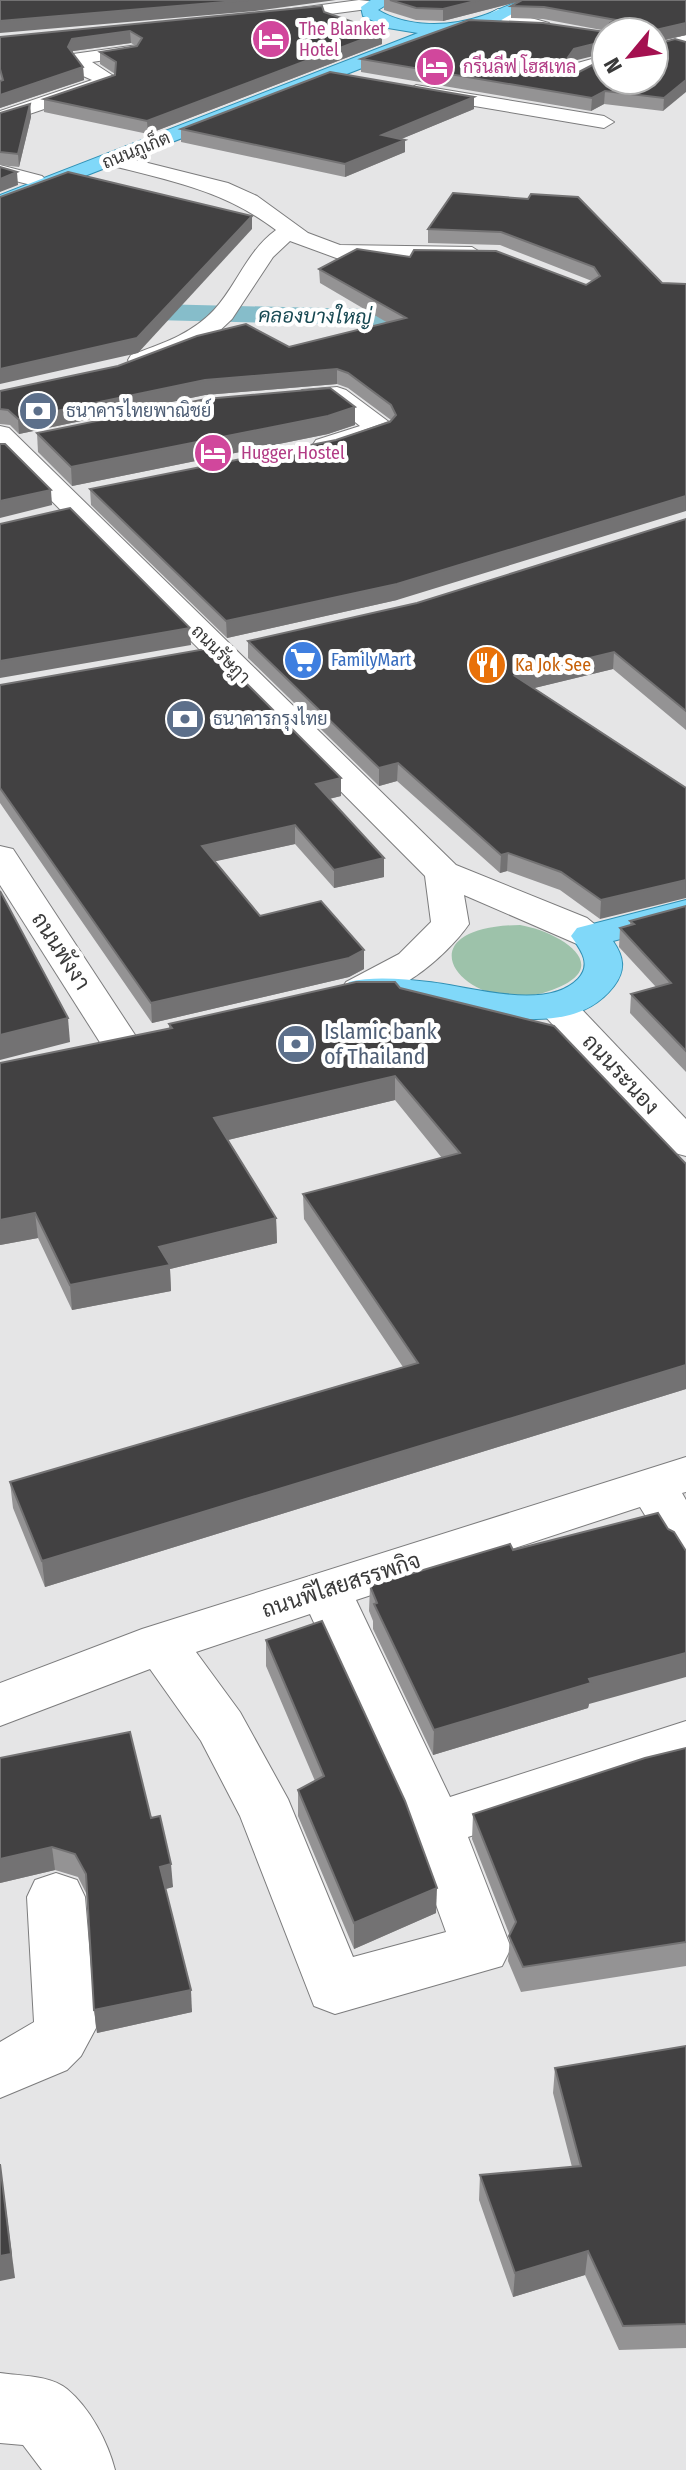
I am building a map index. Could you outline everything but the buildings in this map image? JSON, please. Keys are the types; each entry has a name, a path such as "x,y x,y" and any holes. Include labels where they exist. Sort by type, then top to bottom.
{"main road":[{"path":"495,10 527,0"},
{"name":"ถนนภูเก็ต","path":"0,203 43,182 226,109 459,26 495,10"},
{"path":"331,17 377,30 384,17 459,26"},
{"name":"ถนนภูเก็ต","path":"307,79 384,17"},
{"name":"ถนนภูเก็ต","path":"0,194 43,182"},
{"path":"344,994 441,994 522,1008 556,1005 581,996 605,967 602,951 590,936 686,911"}],"street":[{"path":"247,20 311,0"},
{"path":"459,26 550,28 495,10"},
{"path":"247,20 331,17"},
{"path":"247,20 384,17"},
{"path":"0,118 108,81 88,71 80,58 167,45"},
{"path":"366,60 402,66"},
{"path":"573,78 581,68 590,65"},
{"path":"307,79 366,82"},
{"path":"396,87 604,122"},
{"path":"104,158 237,195 288,232 318,247 339,252 499,255"},
{"path":"0,171 43,182"},
{"path":"121,367 182,343 222,314 267,250 288,232"},
{"path":"279,400 337,395 380,428 304,450"},
{"path":"4,443 50,439"},
{"name":"ถนนรัษฎา","path":"4,443 73,505 202,655 443,873"},
{"path":"40,520 103,491"},
{"path":"202,655 252,644"},
{"path":"344,994 412,962 450,924 443,873 574,926 590,936"},
{"name":"ถนนพังงา","path":"6,878 120,1045"},
{"name":"ถนนระนอง","path":"556,1005 686,1143"},
{"path":"668,1480 686,1540"},
{"name":"ถนนพิไสยสรรพกิจ","path":"0,1705 161,1643 668,1480"},
{"path":"161,1643 221,1727 268,1815 335,1988 481,1948 435,1825 325,1590"},
{"path":"435,1825 686,1743"},
{"path":"0,2070 36,2057 60,2038 65,2028 56,1897"},
{"path":"0,2408 42,2413 71,2448 80,2470"}],"green space":[{"path":"520,925 550,934 575,951 581,960 580,971 571,981 552,990 521,996 494,994 471,984 456,970 452,955 459,940 481,930"}],"waterway":[{"name":"คลองบางใหญ่","path":"0,268 112,311 446,319"}],"place":[{"name":"The Blanket Hotel","path":"271,39"},
{"name":"กรีนลีฟ โฮสเทล","path":"435,67"},
{"name":"ธนาคารไทยพาณิชย์","path":"38,411"},
{"name":"Hugger Hostel","path":"213,453"},
{"name":"FamilyMart","path":"303,660"},
{"name":"Ka Jok See","path":"487,665"},
{"name":"ธนาคารกรุงไทย","path":"185,719"},
{"name":"Islamic bank of Thailand","path":"296,1044"}]}
